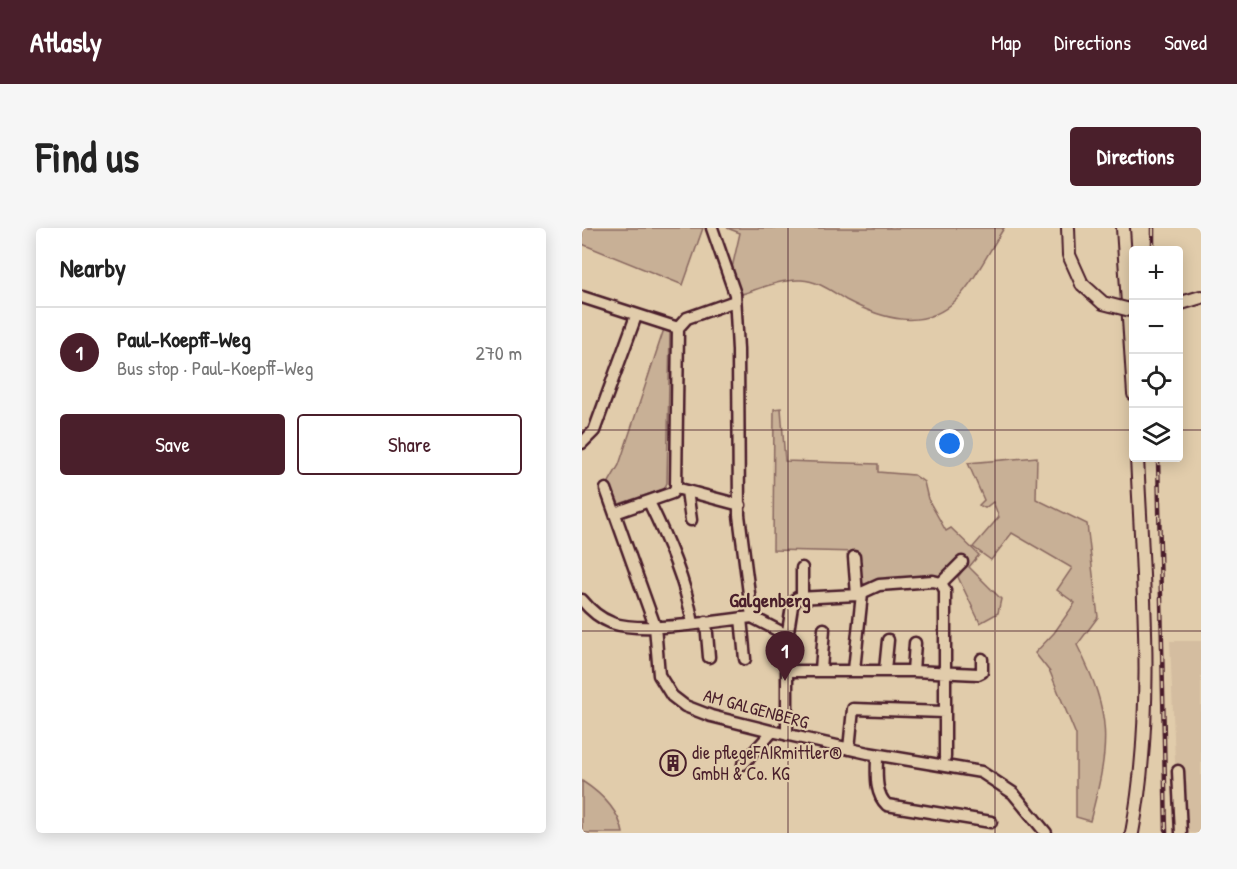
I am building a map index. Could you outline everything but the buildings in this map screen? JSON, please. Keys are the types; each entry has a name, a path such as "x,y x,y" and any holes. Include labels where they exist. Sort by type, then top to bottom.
{"main road":[{"path":"1068,228 1069,255 1082,284 1103,303 1122,310 1129,310"},
{"path":"1122,231 1131,354"},
{"path":"1183,303 1201,297"},
{"path":"1131,833 1141,763 1144,668 1137,462"}],"street":[{"path":"712,228 735,301 738,350 740,506 746,618 745,659"},
{"path":"582,297 678,328"},
{"path":"691,520 682,489 678,328 687,318 735,301"},
{"path":"582,443 594,431 636,316"},
{"name":"AM GALGENBERG","path":"606,489 655,626 659,675 672,696 685,706 711,716 772,732 849,749 981,772 1013,793 1046,833"},
{"path":"615,513 682,489 740,506"},
{"path":"648,502 670,547 688,599 693,623"},
{"path":"854,670 860,595 855,557"},
{"path":"941,583 962,562"},
{"path":"802,568 802,596"},
{"path":"787,735 789,671 787,638 794,601 802,596 860,595 879,585 933,581 941,583 945,590 943,672 945,757"},
{"path":"582,600 599,616 612,623 655,626 746,618 783,633 787,638"},
{"path":"706,622 709,657"},
{"path":"821,670 824,628"},
{"path":"885,670 888,640"},
{"path":"913,671 915,643"},
{"path":"789,671 885,670 980,674 982,659"},
{"path":"849,749 853,709 944,712"},
{"path":"743,764 772,732"},
{"path":"876,754 878,790 880,799 887,806 991,822"},
{"path":"1178,771 1181,833"}],"shaded area":[{"path":"582,228 703,228 683,285 582,244"},
{"path":"727,228 1004,228 976,275 956,300 944,310 930,316 902,319 874,313 819,284 801,280 785,281 739,295 732,268 740,233"},
{"path":"664,329 670,331 667,483 664,489 619,504 609,482 619,465"},
{"path":"781,408 785,461 878,464 878,472 914,475 924,482 928,499 946,531 951,528 979,555 969,567 1001,599 998,613 980,623 958,577 966,566 960,561 940,579 870,586 862,583 859,552 773,550 774,409"},
{"path":"1037,457 1036,499 1087,524 1098,617 1077,645 1097,692 1104,731 1101,771 1090,821 1076,817 1076,735 1050,672 1035,653 1054,633 1075,603 1057,590 1072,568 1012,533 991,560 973,547 999,517 993,502 985,508 979,505 984,500 968,463"},
{"path":"1170,641 1201,641 1201,833 1178,833"},
{"path":"582,781 596,791 614,810 623,833 582,833"}],"railway":[{"path":"1153,228 1153,246"},
{"path":"1158,462 1166,833"}],"place":[{"name":"Paul-Koepff-Weg","path":"785,681"},
{"name":"die pflegeFAIRmittler® GmbH & Co. KG","path":"673,763"}],"district":[{"name":"Galgenberg","path":"770,600"}]}
